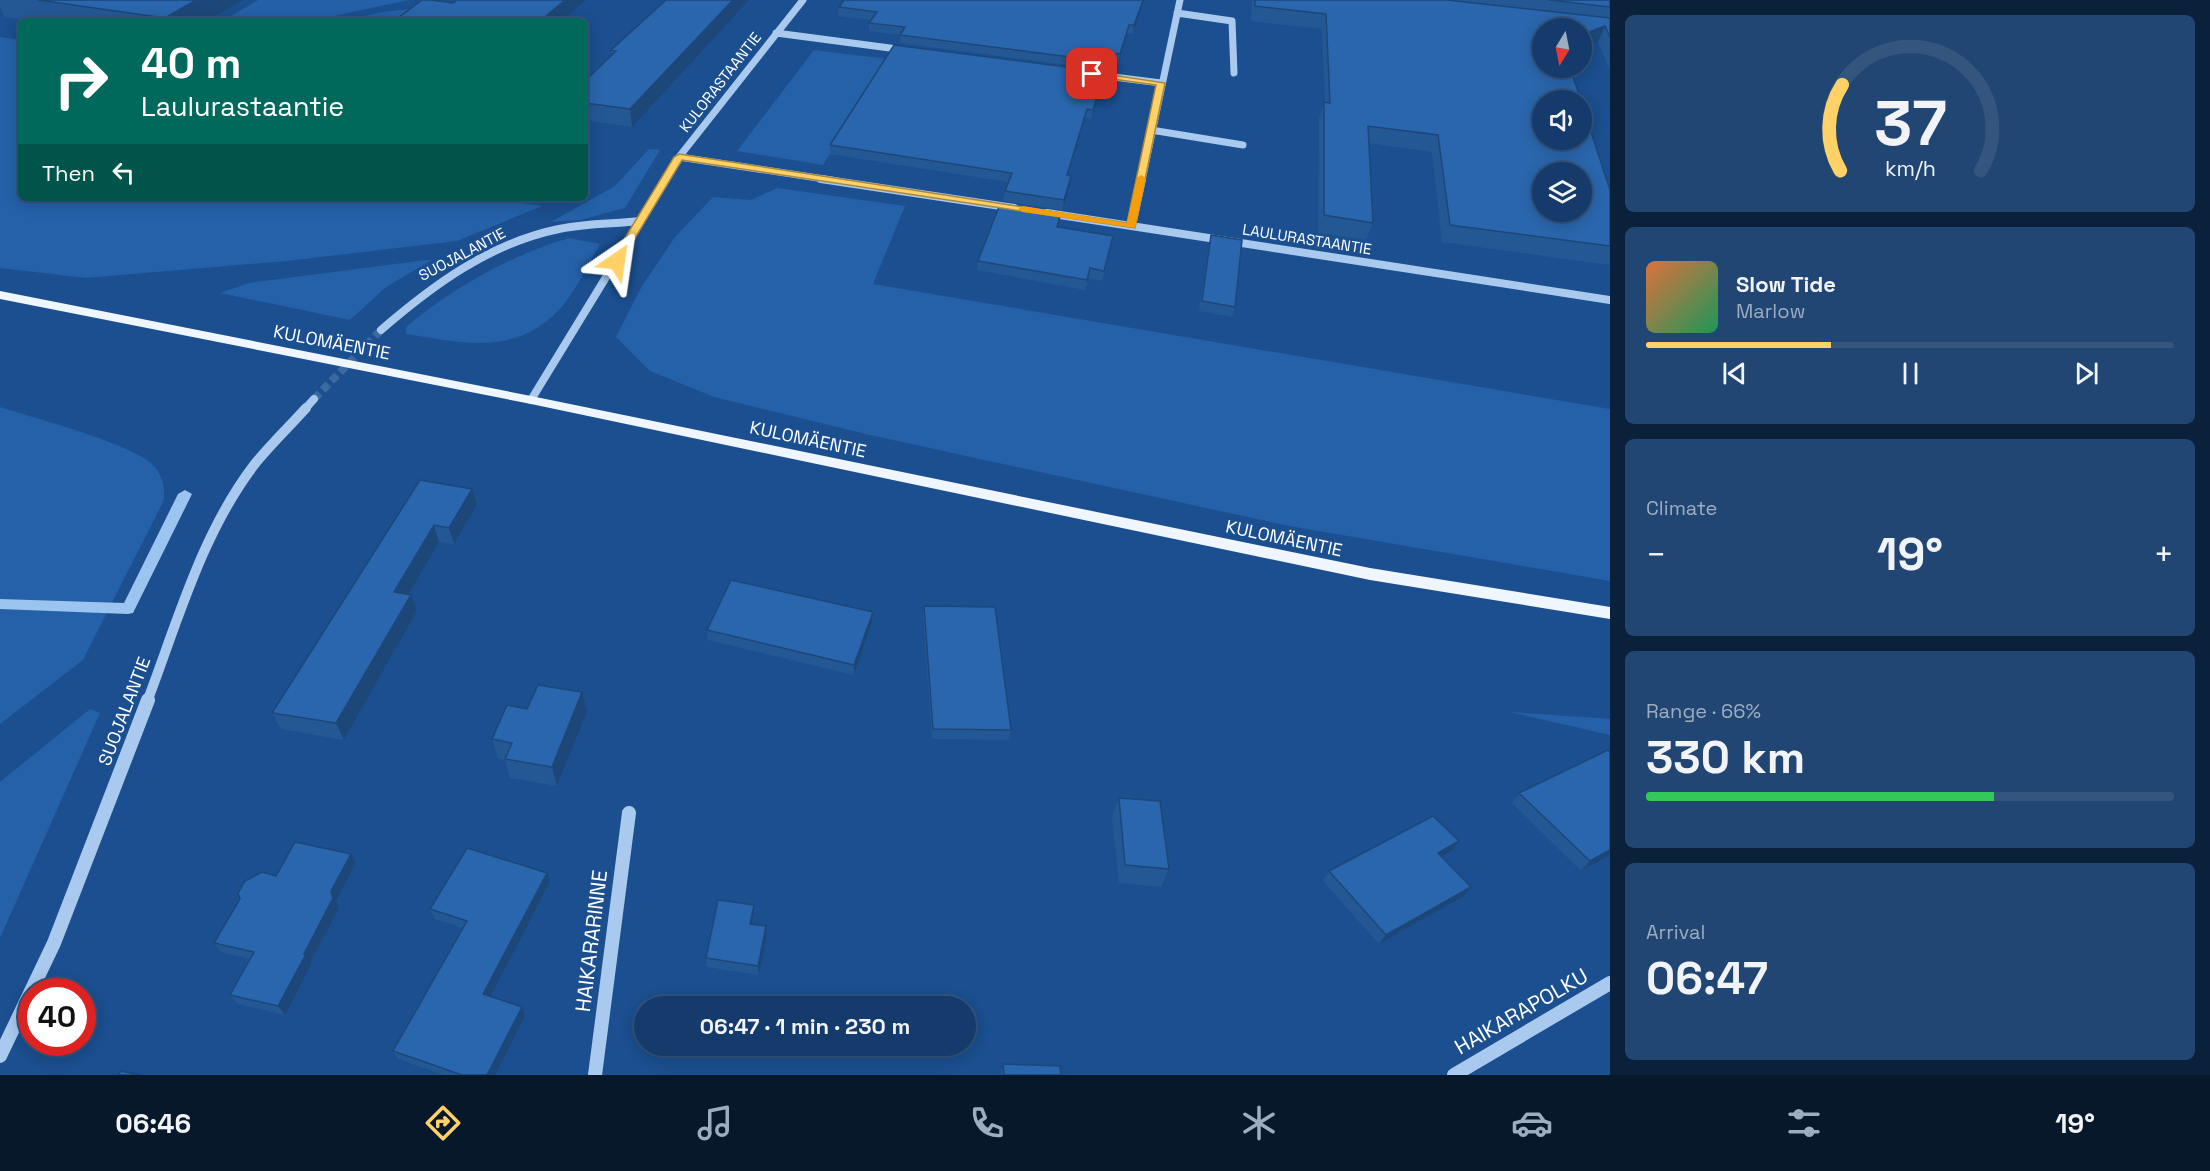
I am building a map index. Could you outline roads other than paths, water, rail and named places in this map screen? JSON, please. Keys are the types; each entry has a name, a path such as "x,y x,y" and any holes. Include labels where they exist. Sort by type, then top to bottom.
{"main road":[{"name":"KULOMÄENTIE","path":"0,295 531,400 1370,574 1610,613"}],"street":[{"name":"KULORASTAANTIE","path":"531,400 679,157 804,0"},
{"path":"1132,226 1180,0"},
{"path":"1177,13 1232,21 1234,74"},
{"path":"776,33 918,52"},
{"path":"1080,73 1161,83"},
{"path":"1151,130 1243,145"},
{"path":"679,157 1026,210"},
{"name":"LAULURASTAANTIE","path":"1038,212 1610,300"},
{"name":"SUOJALANTIE","path":"381,330 414,300 445,279 507,247 558,229 641,221"},
{"name":"SUOJALANTIE","path":"0,1056 54,943 206,549 236,492 254,465 314,399"},
{"name":"HAIKARARINNE","path":"595,1075 629,813"},
{"name":"HAIKARAPOLKU","path":"1454,1075 1610,983"}],"waterway":[{"path":"0,604 128,609 185,494"}],"tunnel":[{"path":"314,399 381,330"}]}
